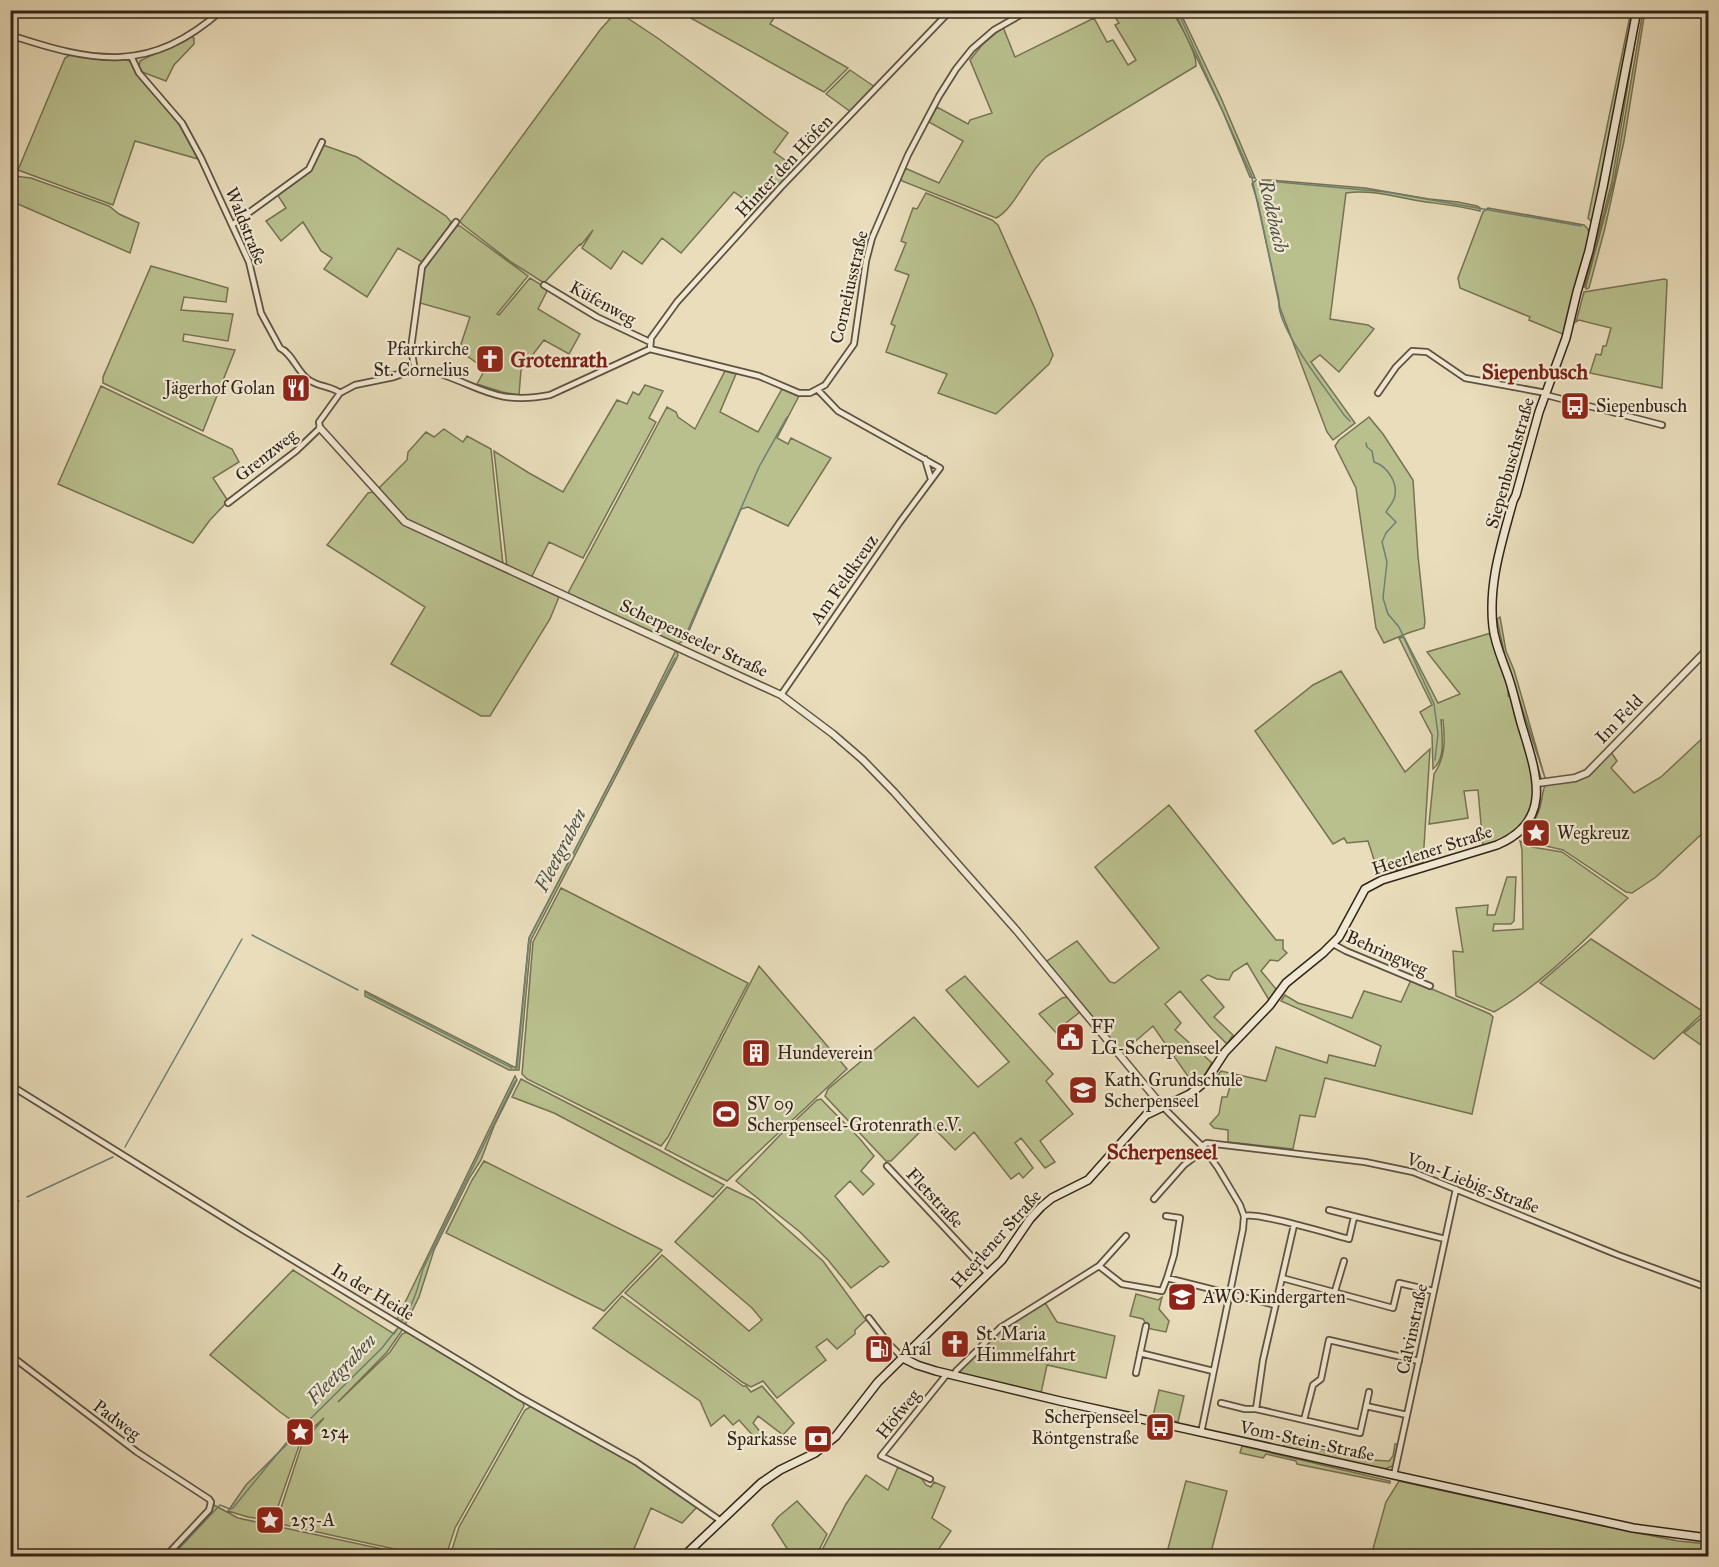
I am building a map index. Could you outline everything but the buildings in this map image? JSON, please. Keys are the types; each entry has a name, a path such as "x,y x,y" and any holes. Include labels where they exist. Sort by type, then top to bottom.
{"main road":[{"name":"Siepenbuschstraße","path":"1538,783 1512,690 1498,650 1492,613 1496,566 1513,501 1566,338 1591,243 1636,10"},
{"name":"Heerlener Straße","path":"684,1557 761,1483 780,1470 814,1453 836,1436 871,1390 1002,1260 1041,1207 1052,1198 1088,1180 1146,1115 1190,1094 1206,1081 1225,1052 1270,1005 1286,983 1333,944 1362,893 1371,885 1497,845 1514,837 1531,816 1538,783"},
{"name":"Vom-Stein-Straße","path":"903,1358 917,1365 950,1375 1201,1433 1633,1528 1708,1538"}],"street":[{"path":"10,35 53,49 88,57 115,58 157,51 178,42 222,10"},
{"name":"Hinter den Höfen","path":"650,342 660,323 677,302 781,187 951,10"},
{"name":"Corneliusstraße","path":"818,390 835,372 854,344 866,261 872,238 908,155 943,88 963,60 987,36 1029,10"},
{"name":"Waldstraße","path":"131,56 139,73 187,131 249,262 261,313 280,348 286,351 306,379 340,393"},
{"path":"232,225 309,169 321,142"},
{"path":"415,371 411,348 422,267 456,222"},
{"name":"Küfenweg","path":"544,285 597,317 650,342"},
{"path":"650,342 650,349"},
{"path":"320,428 319,422 340,393 355,385 400,374 415,371 438,373 501,397 533,398 555,393 650,349 759,376 799,393 818,390"},
{"path":"1378,393 1396,367 1412,351 1427,352 1465,378 1546,394 1662,425"},
{"name":"Am Feldkreuz","path":"781,695 887,540 940,468 838,411 818,390"},
{"name":"Grenzweg","path":"228,503 283,462 320,428"},
{"name":"Scherpenseeler Straße","path":"320,428 405,522 781,695 814,719 863,760 1017,931 1162,1106"},
{"path":"924,459 931,479"},
{"name":"Im Feld","path":"1538,783 1575,778 1587,773 1708,649"},
{"name":"Behringweg","path":"1333,944 1430,986"},
{"name":"In der Heide","path":"10,1085 245,1231 518,1396 636,1462 721,1521"},
{"path":"1162,1106 1203,1147 1234,1195 1244,1216 1201,1433"},
{"name":"Von-Liebig-Straße","path":"1203,1147 1207,1143 1377,1164 1414,1173 1618,1255 1708,1288"},
{"path":"1154,1199 1203,1147"},
{"name":"Fletstraße","path":"887,1166 988,1274"},
{"name":"Calvinstraße","path":"1394,1474 1456,1189"},
{"path":"1329,1210 1445,1239"},
{"path":"1244,1216 1249,1214 1349,1239 1354,1217"},
{"path":"1099,1266 1118,1283 1134,1288 1162,1291 1174,1256 1180,1218 1166,1216"},
{"path":"1256,1408 1263,1360 1294,1225"},
{"path":"950,1375 1000,1328 1099,1266 1126,1236"},
{"path":"1335,1291 1344,1261"},
{"path":"1167,1278 1275,1305"},
{"path":"1282,1278 1393,1308 1399,1283 1433,1291"},
{"path":"869,1318 903,1358"},
{"path":"1136,1373 1146,1326"},
{"path":"1304,1420 1313,1384 1321,1379 1329,1340 1419,1361"},
{"path":"1140,1353 1213,1371"},
{"name":"Padweg","path":"10,1355 137,1452 211,1502 204,1516 166,1557"},
{"name":"Höfweg","path":"930,1479 881,1456 950,1375"},
{"path":"1221,1404 1245,1409 1256,1408 1360,1433 1369,1392"},
{"path":"1366,1406 1407,1415"}],"green space":[{"path":"617,11 788,133 774,152 796,168 757,208 734,192 681,253 662,238 642,264 623,251 611,269 582,248 593,230 544,283 511,262 460,221 600,30"},
{"path":"678,11 772,11 777,13 770,24 848,68 824,92"},
{"path":"1111,11 1172,11 1191,46 1196,66 1047,156 1034,170 1009,207 996,218 902,181 905,168 939,183 963,141 929,122 937,107 968,124 970,120 992,113 970,60 982,45 1003,27 1015,57 1094,18 1107,42 1113,40 1128,65 1136,60 1115,25 1119,23"},
{"path":"1174,11 1180,12 1221,98 1255,178 1250,177 1223,112"},
{"path":"1631,11 1634,11 1618,99 1592,222 1588,218"},
{"path":"1640,11 1612,182 1584,288 1605,195"},
{"path":"1643,11 1645,11 1624,141 1605,228 1589,288 1586,289 1614,181"},
{"path":"191,37 194,38 194,44 174,65 166,81 142,72 139,67 140,61"},
{"path":"70,55 103,60 126,59 132,63 137,73 180,123 198,159 135,141 113,205 18,170 65,58"},
{"path":"850,70 875,87 851,112 826,94"},
{"path":"323,145 357,157 446,216 451,222 422,262 398,248 367,297 324,269 332,258 321,251 303,222 281,241 266,221 286,208 277,194 311,169"},
{"path":"14,176 31,178 109,206 119,214 139,223 130,253 11,201 11,184"},
{"path":"1256,180 1365,188 1458,202 1480,208 1480,211 1374,193 1346,193 1330,319 1368,325 1374,329 1339,372 1320,355 1311,362 1355,423 1333,440 1327,432 1280,308 1252,184"},
{"path":"926,193 992,220 998,225 1053,355 1049,364 996,414 938,393 947,374 886,352 895,326 891,324 909,275 895,270 906,243 901,241 913,208 917,209"},
{"path":"1488,208 1584,225 1588,229 1589,235 1565,335 1529,320 1530,317 1460,288 1458,278 1483,212"},
{"path":"455,226 460,226 528,276 497,314 499,315 530,278 548,289 538,309 580,334 569,354 544,340 521,370 519,395 477,384 483,373 478,364 459,350 470,317 420,303 425,263"},
{"path":"151,266 228,288 226,302 184,297 181,310 233,314 228,341 184,334 183,341 235,350 203,431 103,383 103,377"},
{"path":"1664,279 1667,283 1662,388 1590,373 1596,354 1601,355 1603,346 1606,346 1611,328 1579,320 1576,322 1584,292"},
{"path":"725,371 736,374 720,412 758,432 782,389 799,396 777,438 788,444 791,438 831,458 788,526 748,507 741,509 686,638 677,644 568,595 667,407 695,429"},
{"path":"645,385 663,391 649,418 656,422 583,558 549,542 531,578 507,567 494,451 563,492 617,400 627,404 633,392 639,395"},
{"path":"101,386 232,449 239,462 213,478 228,501 193,543 58,484"},
{"path":"1369,417 1413,480 1425,622 1424,628 1384,643 1376,628 1356,488 1335,446 1339,440"},
{"path":"444,429 463,442 467,436 491,449 503,565 410,522 378,489 407,460 408,452 426,432 434,437"},
{"path":"373,492 405,525 559,597 550,619 490,716 481,716 391,664 425,607 327,545 368,493"},
{"path":"1500,617 1506,651 1514,670 1545,778 1511,674 1541,778 1538,775 1523,717 1497,641 1495,620 1501,651 1506,661 1497,619"},
{"path":"1491,633 1505,674 1508,696 1511,697 1523,737 1533,789 1528,817 1504,838 1483,846 1478,790 1464,791 1468,818 1429,824 1434,774 1441,761 1444,748 1443,720 1441,720 1442,753 1433,769 1432,735 1420,712 1432,705 1399,638 1404,637 1438,703 1460,694 1427,652"},
{"path":"676,650 678,655 676,660 531,940 519,1070 509,1070 365,996 365,991 516,1068 529,938"},
{"path":"1341,671 1405,772 1430,749 1423,863 1379,875 1368,841 1347,843 1344,838 1333,844 1255,731 1313,685"},
{"path":"1708,733 1708,828 1656,877 1632,893 1626,892 1563,850 1529,842 1533,834 1530,830 1521,836 1536,817 1546,784 1586,777 1611,752 1617,761 1611,768 1634,793 1661,777"},
{"path":"1169,805 1276,940 1283,940 1283,949 1287,953 1278,961 1270,960 1261,971 1276,989 1269,1000 1247,963 1233,972 1229,980 1217,979 1208,975 1201,980 1224,1007 1214,1017 1233,1035 1227,1044 1180,991 1165,1004 1181,1023 1175,1030 1212,1063 1202,1079 1194,1085 1153,1026 1131,1045 1134,1049 1124,1057 1044,963 1077,941 1110,982 1115,983 1159,948 1095,867"},
{"path":"1520,841 1532,847 1562,852 1628,898 1547,974 1494,1012 1456,996 1453,951 1463,952 1456,908 1488,905 1487,915 1495,915 1507,877 1516,877 1514,921 1511,924 1494,924 1493,931 1523,929"},
{"path":"561,888 748,983 668,1137 661,1146 527,1079 522,1074 533,942"},
{"path":"1591,939 1704,1012 1654,1059 1540,983"},
{"path":"759,966 847,1069 727,1181 665,1149"},
{"path":"965,976 1053,1074 1046,1081 1073,1114 1040,1141 1055,1162 1045,1168 1021,1138 1015,1143 1033,1168 1023,1178 1019,1173 1011,1179 974,1132 955,1150 929,1123 891,1161 886,1161 825,1096 828,1089 914,1017 978,1087 1009,1062 946,990"},
{"path":"1411,980 1493,1017 1472,1114 1325,1078 1315,1117 1300,1115 1293,1149 1228,1142 1228,1130 1214,1128 1210,1124 1219,1114 1222,1097 1227,1097 1231,1083 1216,1078 1221,1071 1266,1081 1276,1047 1327,1063 1329,1055 1375,1066 1381,1046 1281,1001 1285,995 1298,1003 1352,1018 1364,991 1401,1002"},
{"path":"1067,997 1080,1012 1066,1023 1069,1028 1059,1036 1039,1014"},
{"path":"1708,1012 1708,1050 1684,1033"},
{"path":"515,1076 517,1080 494,1126 481,1160 470,1177 434,1250 419,1297 405,1325 397,1319"},
{"path":"521,1079 724,1185 713,1197 554,1113 512,1097"},
{"path":"821,1099 874,1156 861,1171 874,1184 863,1195 850,1181 835,1196 889,1262 851,1288 828,1260 800,1232 736,1181 780,1135 817,1100"},
{"path":"484,1161 662,1250 604,1311 446,1233"},
{"path":"727,1187 754,1200 823,1261 866,1320 855,1330 855,1334 837,1349 827,1339 816,1347 826,1360 777,1398 763,1381 751,1387 742,1382 625,1293 662,1255 749,1331 762,1320 752,1308 675,1242"},
{"path":"293,1270 394,1334 399,1326 403,1329 387,1352 338,1402 390,1352 402,1334 407,1332 523,1402 524,1406 455,1528 446,1556 426,1556 276,1523 302,1444 324,1418 308,1432 210,1355"},
{"path":"1136,1294 1158,1300 1162,1297 1159,1309 1169,1321 1166,1332 1146,1328 1147,1325 1143,1319 1130,1316"},
{"path":"622,1296 746,1386 751,1392 762,1386 794,1423 783,1435 758,1416 753,1423 762,1434 756,1439 739,1420 733,1425 724,1415 711,1426 700,1401 593,1328"},
{"path":"1044,1301 1057,1322 1115,1336 1106,1378 1047,1365 1041,1393 960,1373 961,1369 1007,1324"},
{"path":"1159,1390 1184,1396 1178,1422 1153,1416"},
{"path":"530,1407 638,1466 697,1507 682,1523 651,1508 631,1556 450,1556 459,1527 525,1410"},
{"path":"301,1430 306,1434 300,1443 273,1521 228,1511 246,1485"},
{"path":"1285,1441 1371,1460 1389,1461 1393,1456 1395,1444 1399,1444 1395,1465 1385,1469 1284,1448"},
{"path":"1242,1446 1390,1481 1390,1483 1297,1464 1296,1461 1266,1454 1263,1458 1240,1453"},
{"path":"898,1467 920,1476 926,1485 931,1487 934,1482 945,1487 932,1518 951,1531 934,1556 819,1556 846,1504 866,1475 888,1490"},
{"path":"1186,1481 1227,1491 1210,1556 1166,1556"},
{"path":"1399,1481 1603,1526 1678,1541 1708,1544 1708,1556 1371,1556 1386,1502"},
{"path":"797,1501 827,1534 816,1556 796,1556 788,1550 772,1525"},
{"path":"212,1504 238,1518 415,1556 193,1556 177,1547 206,1516"}],"waterway":[{"name":"Rodebach","path":"1177,10 1251,174 1280,312 1285,326 1304,359 1350,421"},
{"path":"1267,181 1386,192 1581,226"},
{"name":"Fleetgraben","path":"684,639 759,467 787,417"},
{"name":"Rodebach","path":"1366,443 1372,451 1374,462 1384,468 1394,482 1394,499 1386,512 1396,522 1386,533 1382,542 1387,562 1383,598 1388,614 1399,627 1434,704 1438,734 1435,760"},
{"name":"Fleetgraben","path":"517,1068 529,938 675,658"},
{"path":"252,935 358,990"},
{"path":"125,1147 242,939"},
{"path":"367,994 512,1068"},
{"name":"Fleetgraben","path":"402,1320 413,1302 423,1269 515,1081"},
{"path":"27,1197 113,1157"},
{"path":"10,1204 19,1201"},
{"name":"Fleetgraben","path":"304,1425 382,1348 396,1330"},
{"path":"172,1556 220,1505 233,1508 295,1432 300,1432"},
{"name":"Fleetgraben","path":"294,1445 300,1432"}],"place":[{"name":"Pfarrkirche St. Cornelius","path":"490,359"},
{"name":"Jägerhof Golan","path":"296,388"},
{"name":"Siepenbusch","path":"1575,406"},
{"name":"Wegkreuz","path":"1536,833"},
{"name":"FF LG-Scherpenseel","path":"1070,1037"},
{"name":"Hundeverein","path":"756,1053"},
{"name":"Kath. Grundschule Scherpenseel","path":"1083,1090"},
{"name":"SV 09 Scherpenseel-Grotenrath e.V.","path":"726,1114"},
{"name":"AWO Kindergarten","path":"1182,1297"},
{"name":"St. Maria Himmelfahrt","path":"955,1344"},
{"name":"Aral","path":"879,1349"},
{"name":"Scherpenseel Röntgenstraße","path":"1160,1427"},
{"name":"254","path":"300,1432"},
{"name":"Sparkasse","path":"818,1439"},
{"name":"253-A","path":"270,1520"}],"district":[{"name":"Grotenrath","path":"559,360"},
{"name":"Siepenbusch","path":"1535,372"},
{"name":"Scherpenseel","path":"1162,1152"}]}
